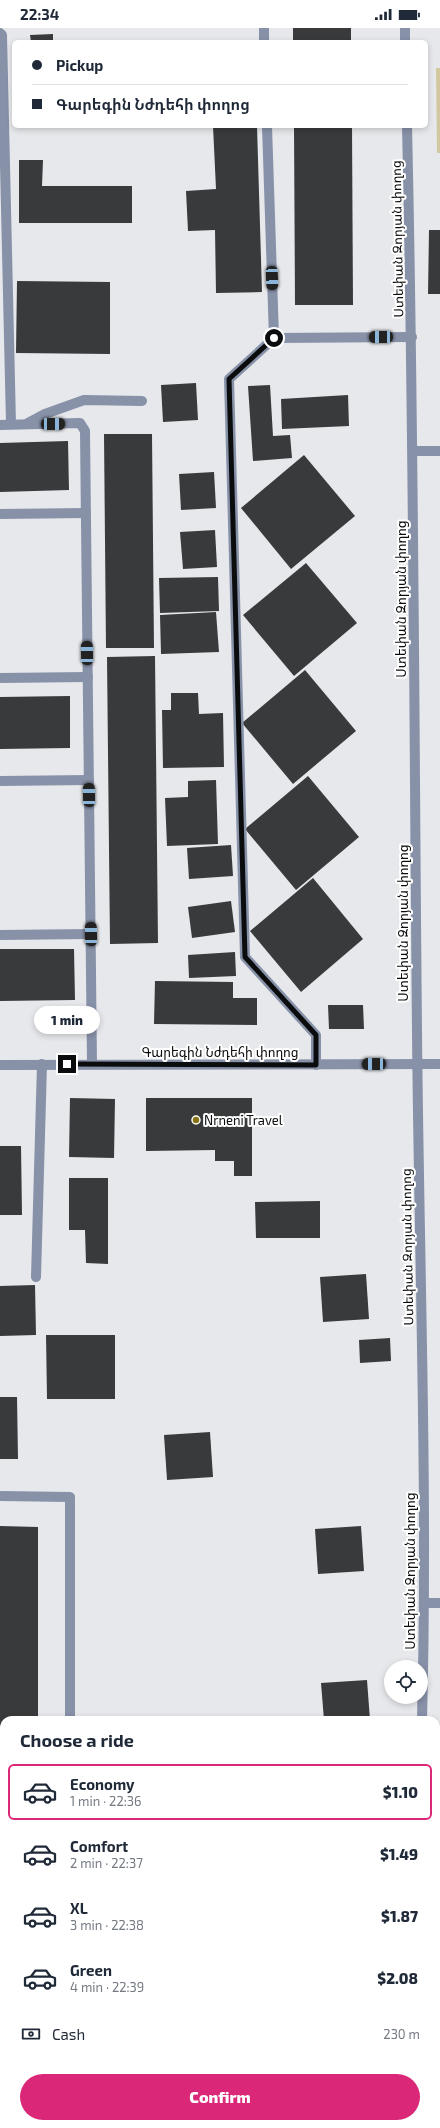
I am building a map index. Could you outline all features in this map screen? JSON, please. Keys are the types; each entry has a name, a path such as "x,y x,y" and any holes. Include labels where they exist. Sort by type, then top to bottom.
{"street":[{"path":"264,28 264,40"},
{"path":"405,28 405,40"},
{"path":"0,33 2,35 11,424"},
{"path":"267,128 274,338"},
{"name":"Ստեփան Զորյան փողոց","path":"407,128 412,336 418,1064 425,1603 422,1716"},
{"path":"316,1065 316,1035 245,957 229,379 274,338 412,336"},
{"path":"26,424 46,414 84,400 142,401"},
{"path":"0,425 80,423 85,431 92,1064"},
{"path":"413,451 440,451"},
{"path":"0,514 86,513"},
{"path":"0,678 88,677"},
{"path":"0,780 89,780"},
{"path":"0,935 91,934"},
{"name":"Գարեգին Նժդեհի փողոց","path":"0,1064 440,1064"},
{"path":"36,1277 42,1064"},
{"path":"0,1496 70,1497 70,1716"},
{"path":"425,1603 440,1604"}],"shaded area":[{"path":"436,68 440,68 440,153 437,153"}],"building":[{"path":"293,28 351,28 351,40 293,40"},
{"path":"53,34 53,40 31,40 30,35"},
{"path":"213,128 257,128 262,292 216,293 215,230 188,231 186,191 216,189"},
{"path":"294,128 352,128 353,305 295,305"},
{"path":"19,160 43,160 42,186 132,186 132,223 19,223"},
{"path":"429,230 440,230 440,294 428,294"},
{"path":"17,281 110,282 110,354 16,353"},
{"path":"196,383 198,420 163,422 161,385"},
{"path":"270,385 273,436 290,435 292,458 253,461 248,386"},
{"path":"348,395 349,426 282,429 281,399"},
{"path":"104,434 152,434 154,648 106,648"},
{"path":"68,441 69,490 0,492 0,443"},
{"path":"304,455 355,516 291,569 241,508"},
{"path":"214,472 216,508 181,510 179,474"},
{"path":"215,530 217,567 183,569 180,532"},
{"path":"306,563 357,623 294,676 243,615"},
{"path":"218,577 219,611 160,613 159,578"},
{"path":"216,612 219,652 161,654 160,615"},
{"path":"155,656 158,943 110,944 107,657"},
{"path":"305,670 356,731 293,784 242,723"},
{"path":"171,693 198,693 199,714 223,713 224,767 163,768 162,710 171,710"},
{"path":"70,696 70,748 0,749 0,697"},
{"path":"308,776 359,837 296,890 245,829"},
{"path":"216,780 218,844 167,846 165,798 188,797 188,781"},
{"path":"231,845 233,876 189,879 187,848"},
{"path":"313,878 363,939 301,992 250,931"},
{"path":"231,901 235,932 192,938 188,907"},
{"path":"0,949 74,949 75,1000 0,1001"},
{"path":"235,952 236,976 189,978 188,955"},
{"path":"155,981 233,982 233,998 257,998 257,1025 154,1024"},
{"path":"328,1005 363,1005 364,1029 329,1029"},
{"path":"70,1098 115,1099 114,1158 69,1157"},
{"path":"146,1098 252,1098 252,1176 234,1176 234,1161 215,1161 215,1150 146,1151"},
{"path":"0,1146 21,1146 22,1215 0,1215"},
{"path":"69,1178 108,1178 108,1264 86,1263 85,1230 69,1230"},
{"path":"320,1201 320,1238 256,1238 255,1202"},
{"path":"366,1274 369,1319 323,1322 320,1277"},
{"path":"35,1285 36,1335 0,1336 0,1286"},
{"path":"46,1335 115,1335 115,1399 47,1399"},
{"path":"390,1338 391,1361 360,1363 359,1340"},
{"path":"0,1397 17,1397 18,1459 0,1459"},
{"path":"210,1432 213,1477 167,1480 164,1435"},
{"path":"0,1526 38,1527 38,1716 0,1716"},
{"path":"361,1526 364,1571 318,1574 315,1529"},
{"path":"367,1680 370,1716 324,1716 321,1683"}],"place":[{"name":"Nrneni Travel","path":"196,1120"}],"route":[{"path":"67,1064 316,1065 316,1035 245,957 229,379 274,338"}]}
